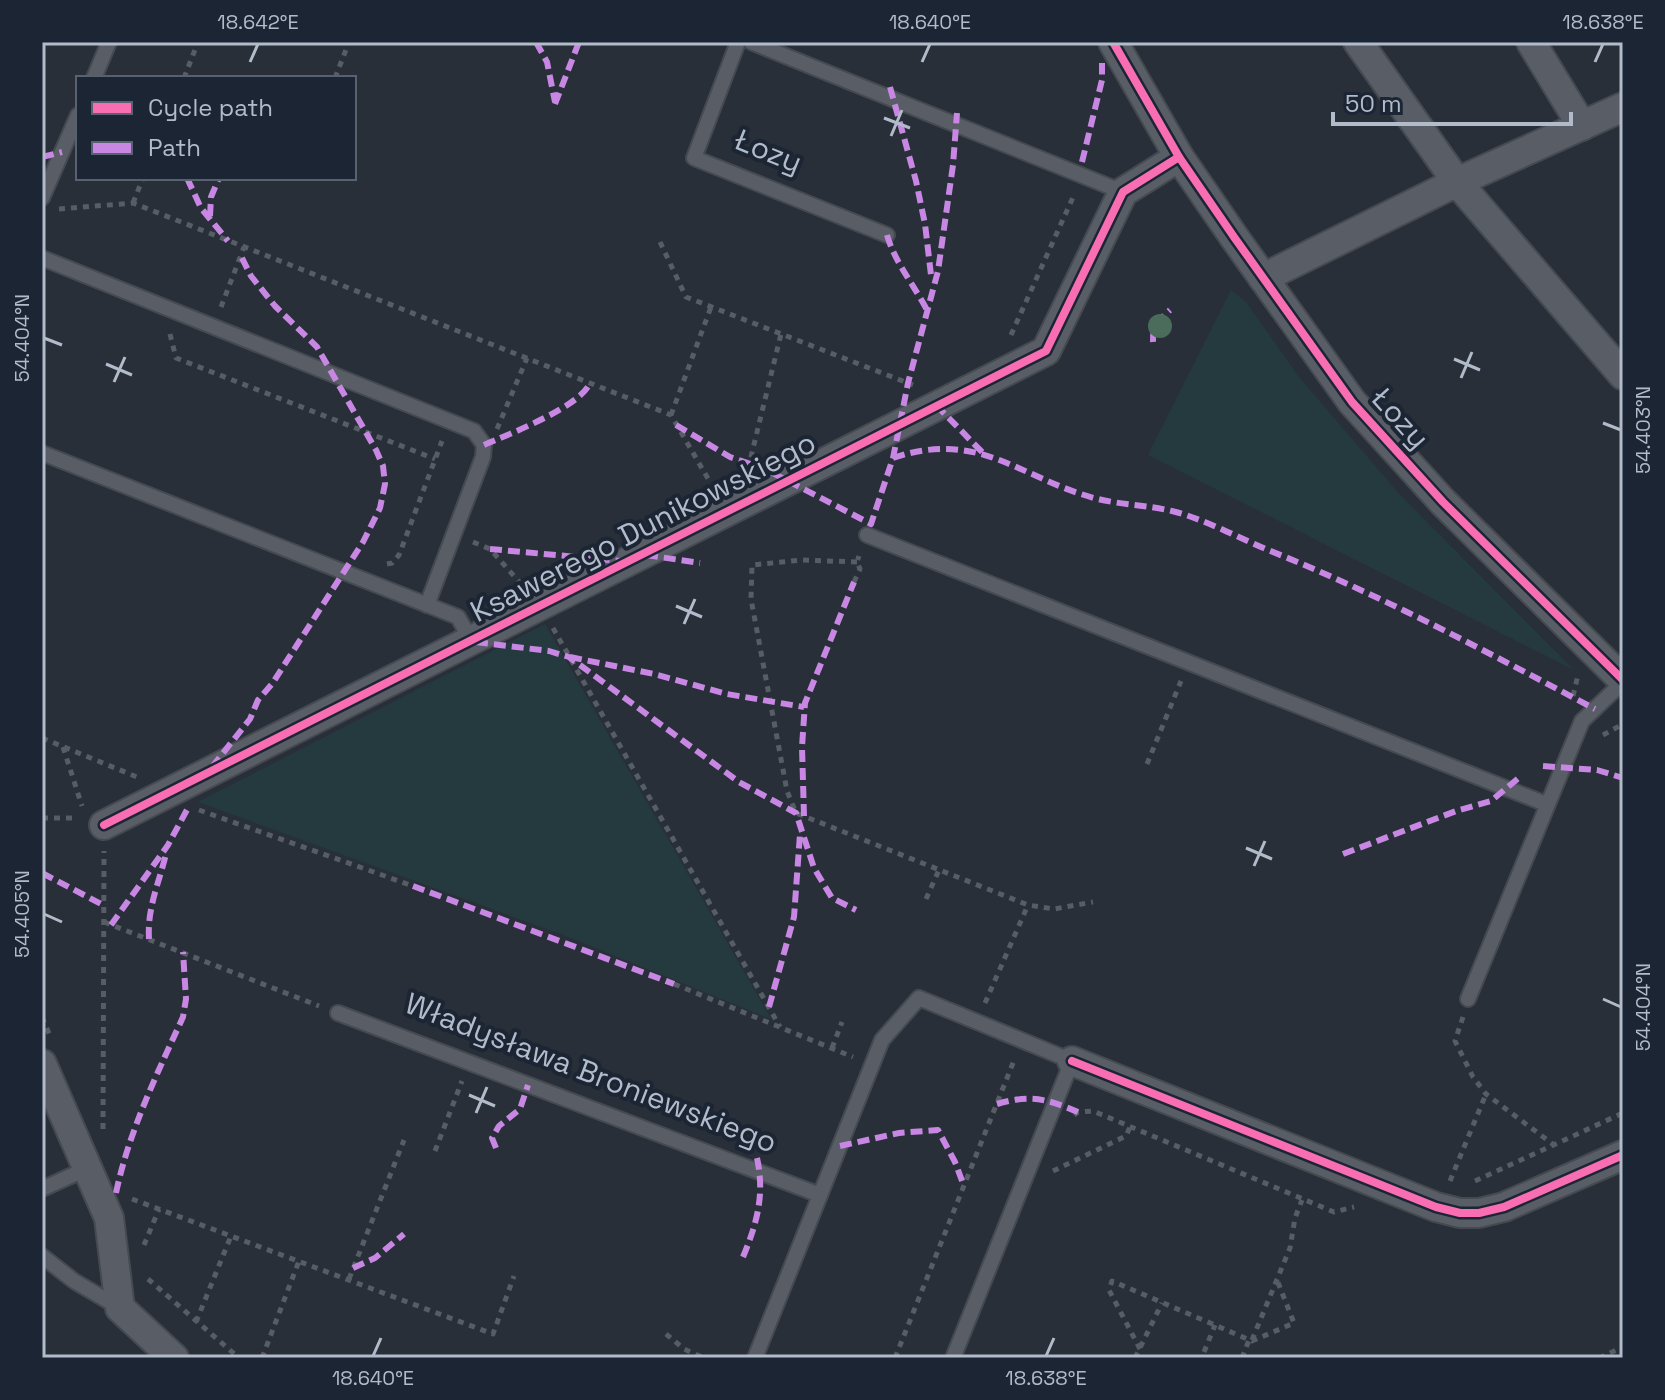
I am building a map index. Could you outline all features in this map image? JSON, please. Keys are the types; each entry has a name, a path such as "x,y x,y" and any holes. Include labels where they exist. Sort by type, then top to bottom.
{"street":[{"name":"Łozy","path":"1113,42 1179,157 1352,402 1443,502 1623,681"},
{"path":"1358,42 1457,182 1623,375"},
{"path":"1531,42 1582,126"},
{"path":"1263,278 1457,182 1623,107"},
{"path":"1123,192 1179,157"},
{"name":"Ksawerego Dunikowskiego","path":"94,818 472,642 1046,351 1123,192"},
{"path":"1072,1061 1436,1207 1460,1213 1479,1213 1504,1207 1623,1155"},
{"path":"42,1064 109,1218 120,1308 174,1358"}],"lane":[{"path":"95,76 109,42"},
{"name":"Łozy","path":"738,42 694,158 887,235"},
{"path":"751,42 1123,192"},
{"path":"42,198 76,120"},
{"path":"42,258 474,431 484,445"},
{"name":"Ksawerego Dunikowskiego","path":"427,605 483,457 484,445"},
{"name":"Ksawerego Dunikowskiego","path":"42,453 458,617 472,642"},
{"path":"867,535 1546,804"},
{"name":"Łozy","path":"1468,999 1582,721 1623,681"},
{"path":"755,1358 882,1040 919,998 1072,1061 953,1358"},
{"name":"Władysława Broniewskiego","path":"338,1013 820,1195"},
{"path":"42,1189 88,1168"},
{"path":"42,1256 74,1281 120,1308"}],"path":[{"path":"185,76 198,42"},
{"path":"336,76 349,42"},
{"path":"1008,344 1082,177"},
{"path":"133,203 142,180"},
{"path":"57,209 133,203 671,415 734,508"},
{"path":"660,242 686,297 947,399"},
{"path":"213,326 244,247"},
{"path":"671,415 711,306"},
{"path":"173,310 167,325 176,358 435,459"},
{"path":"734,508 781,334"},
{"path":"484,445 501,424 527,358"},
{"path":"908,383 921,379"},
{"path":"379,566 392,563 399,555 449,421"},
{"path":"455,533 490,549 541,606 780,1027"},
{"path":"857,562 802,560 752,565 751,599 787,791 796,813 1028,905 1054,909 1093,902"},
{"path":"1147,764 1189,662"},
{"path":"42,738 144,779"},
{"path":"63,746 94,818 104,922 103,1138"},
{"path":"189,806 413,886"},
{"path":"926,899 939,870"},
{"path":"977,1022 1028,905"},
{"path":"104,922 338,1013"},
{"path":"674,984 872,1065"},
{"path":"1468,999 1455,1041 1473,1077 1486,1094 1554,1145"},
{"path":"986,1001 997,1006"},
{"path":"832,1048 842,1022"},
{"path":"895,1358 1022,1041"},
{"path":"435,1151 469,1063"},
{"path":"1486,1094 1448,1186 1464,1186 1623,1113"},
{"path":"1093,1111 1302,1200 1295,1218 1290,1248 1242,1358"},
{"path":"1045,1175 1126,1136 1130,1127"},
{"path":"349,1279 404,1140"},
{"path":"130,1198 493,1334 514,1276"},
{"path":"139,1256 159,1209"},
{"path":"196,1322 231,1236"},
{"path":"262,1358 299,1261"},
{"path":"144,1271 149,1281 239,1358"},
{"path":"1140,1349 1109,1290 1112,1281 1250,1340 1294,1323 1277,1280"},
{"path":"1135,1358 1162,1303"},
{"path":"1204,1352 1215,1325"},
{"path":"666,1334 684,1349 704,1358"},
{"path":"1599,1358 1623,1347"}],"green space":[{"path":"1231,290 1246,302 1299,377 1401,496 1574,670 1148,455"},
{"path":"545,624 771,1019 566,936 198,802"}],"marked path":[{"path":"536,42 547,62 555,102"},
{"path":"555,104 579,42"},
{"path":"1082,162 1102,80 1102,63"},
{"path":"890,87 916,181 931,275"},
{"path":"676,425 730,457 765,469 871,524 893,458 908,383 938,271 957,113"},
{"path":"42,157 62,152"},
{"path":"188,180 201,208 228,241"},
{"path":"210,216 211,197 218,180"},
{"path":"887,235 900,265 928,312"},
{"path":"212,767 250,719 258,700 272,684 363,542 380,508 385,484 383,466 376,450 317,347 275,306 251,276 241,256"},
{"path":"1153,342 1157,324 1170,310"},
{"path":"484,445 559,410 584,392 590,383"},
{"path":"936,405 984,454"},
{"path":"893,458 923,451 950,449 974,452 1094,498 1184,514 1393,605 1595,709"},
{"path":"490,549 621,561"},
{"path":"646,555 700,563"},
{"path":"804,816 802,747 805,703 854,582"},
{"path":"476,642 549,651 569,657 739,782 796,813 814,868 832,898 856,910"},
{"path":"570,657 654,674 727,694 804,707"},
{"path":"1543,766 1597,770 1623,778"},
{"path":"1343,854 1491,801 1521,776"},
{"path":"111,925 168,845 189,806"},
{"path":"769,1007 794,917 800,834"},
{"path":"149,939 152,906 166,854"},
{"path":"42,873 105,906"},
{"path":"413,886 674,984"},
{"path":"116,1193 136,1125 183,1017 186,999 183,952"},
{"path":"496,1148 492,1138 499,1126 520,1109 528,1085"},
{"path":"997,1104 1039,1099 1078,1112"},
{"path":"840,1146 899,1133 938,1130 964,1186"},
{"path":"743,1257 758,1209 760,1184 757,1158"},
{"path":"353,1268 375,1258 404,1234"}],"cycle path":[{"path":"1113,42 1179,157 1352,402 1443,502 1623,680"},
{"path":"104,825 1046,351 1123,192 1179,157"},
{"path":"1072,1061 1436,1207 1460,1213 1479,1213 1504,1207 1623,1155"}]}
